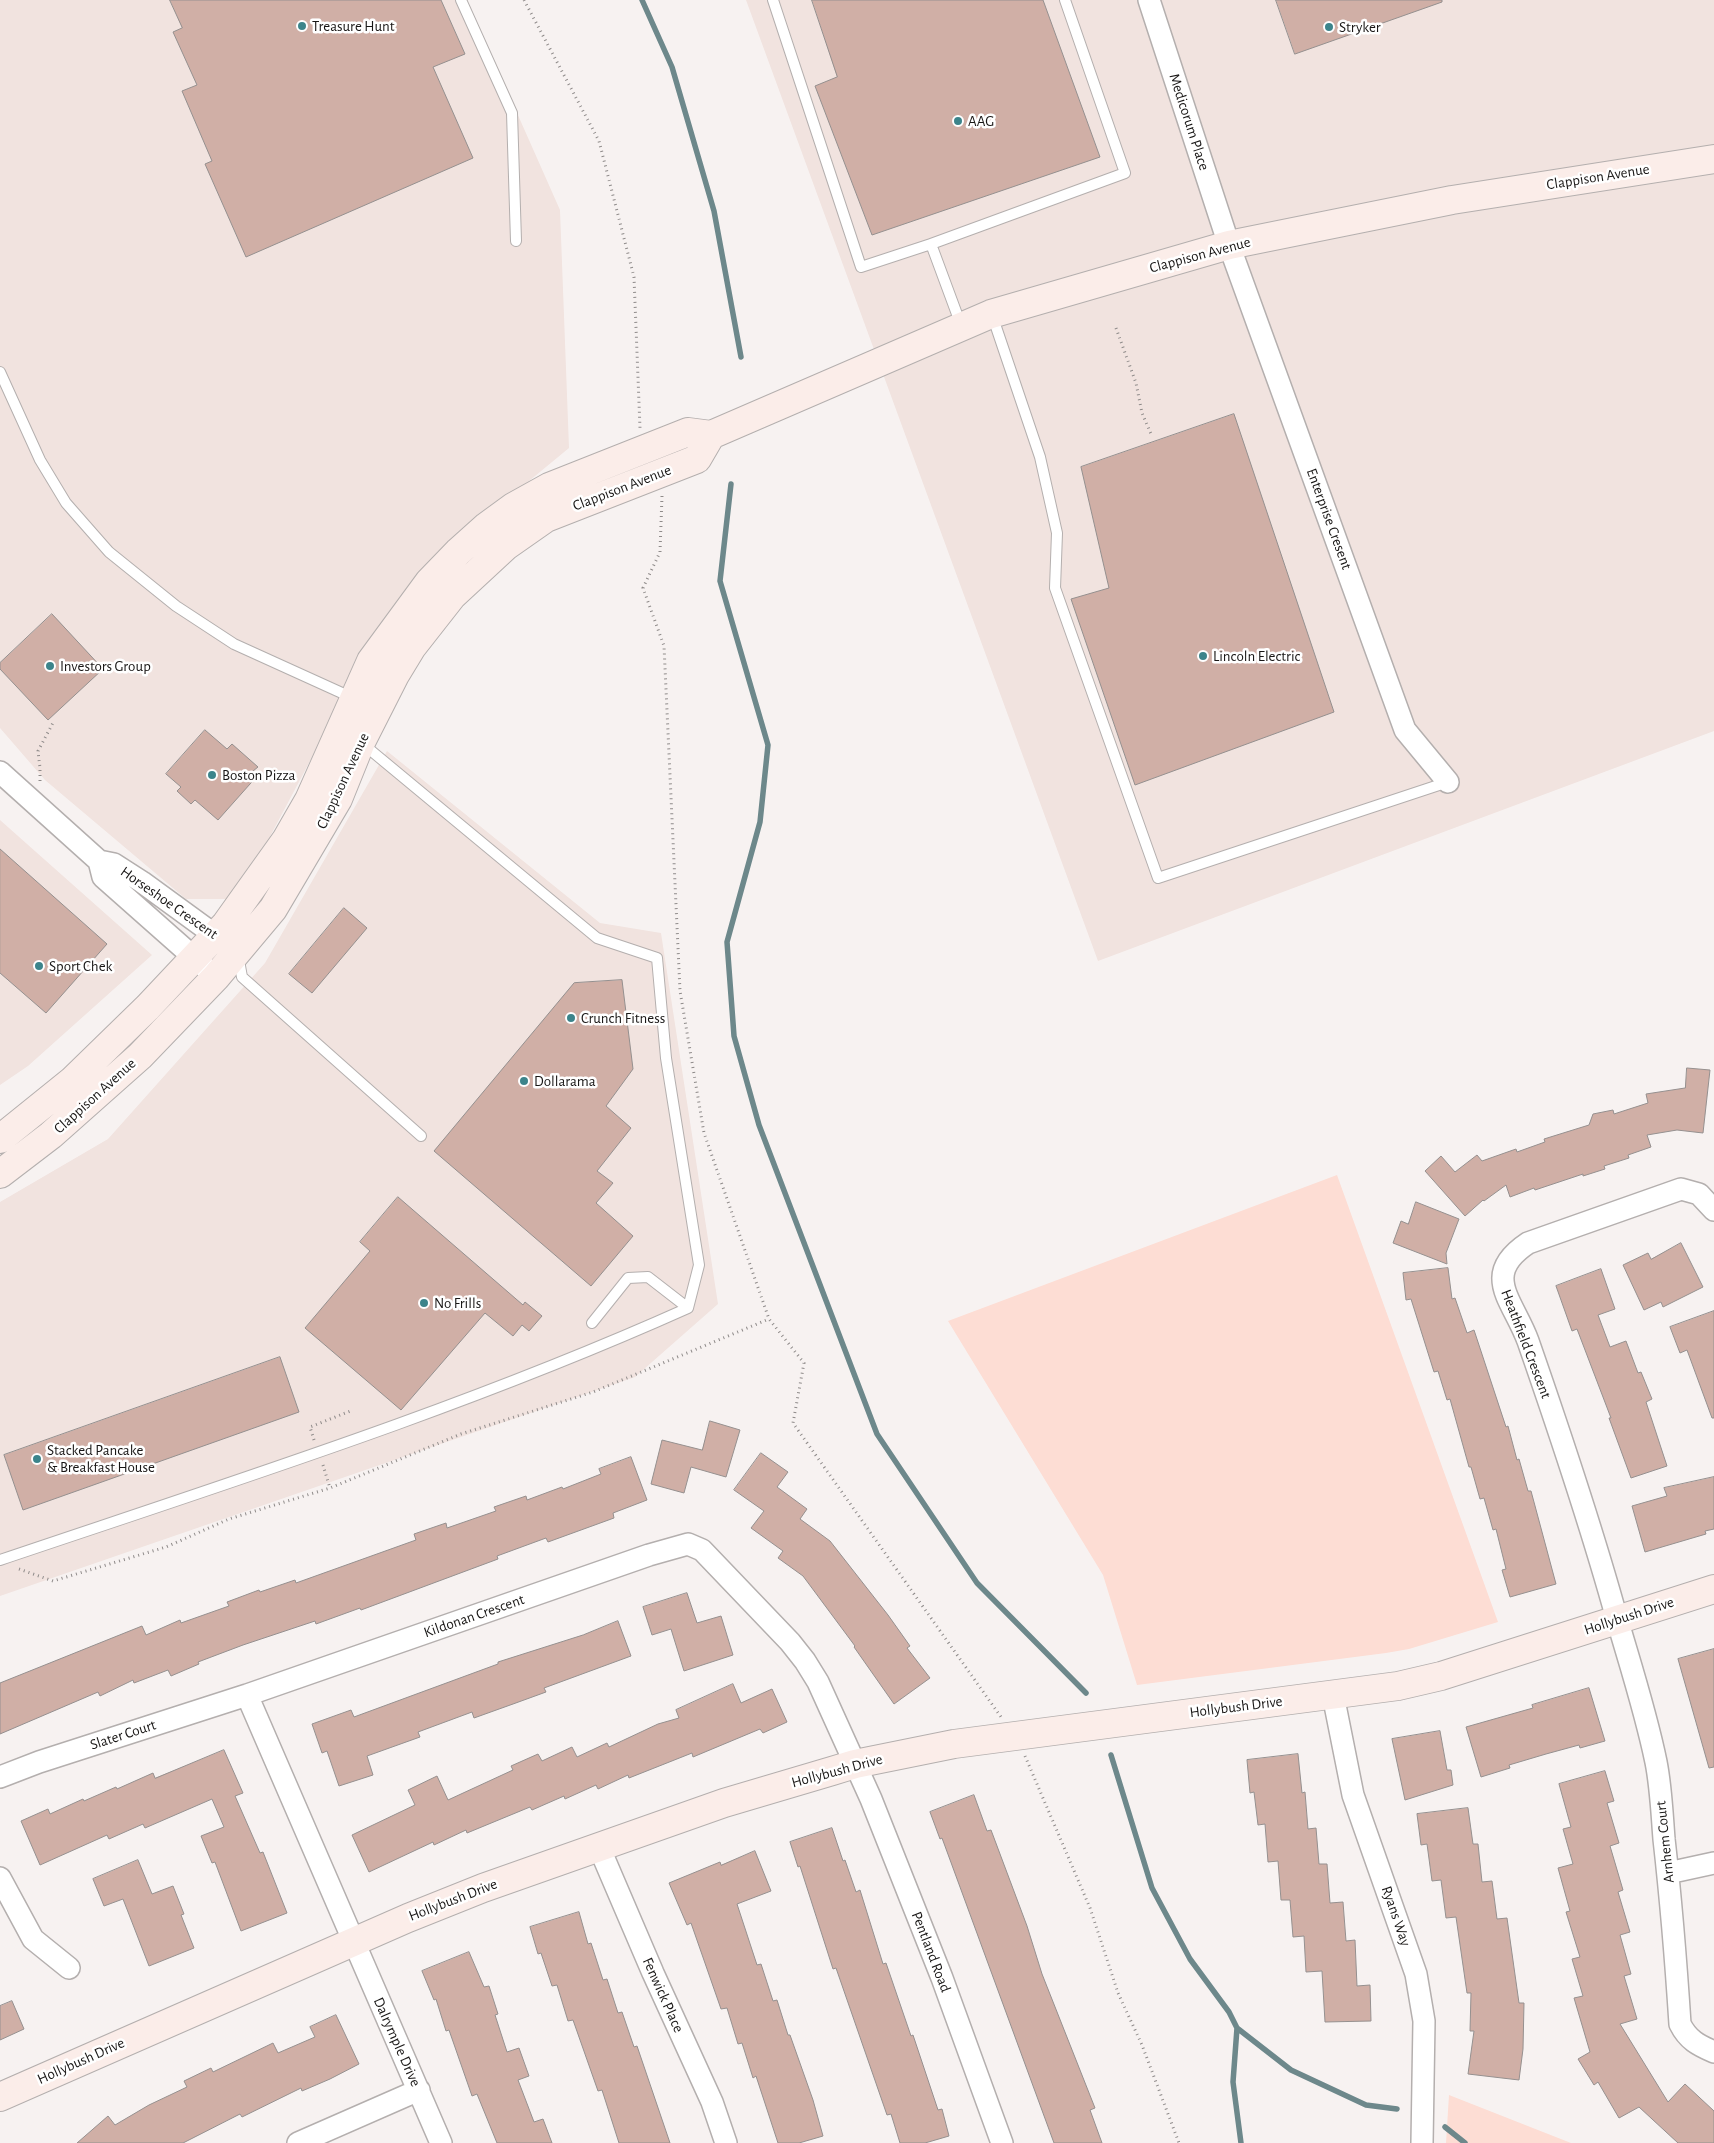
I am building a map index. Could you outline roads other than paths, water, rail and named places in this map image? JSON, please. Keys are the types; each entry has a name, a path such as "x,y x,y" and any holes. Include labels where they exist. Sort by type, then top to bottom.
{"main road":[{"name":"Clappison Avenue","path":"0,1139 72,1081 194,959 226,924 291,832 309,800 371,661 429,582 487,526 513,506 548,487 688,432 711,435 991,314 1229,245 1452,200 1714,159"},
{"name":"Clappison Avenue","path":"0,1174 51,1135 111,1084 232,969 295,875 338,799 361,742 383,696 412,647 436,614 460,589 506,546 546,518 697,459 711,435"},
{"path":"603,465 612,492"},
{"path":"442,568 460,589"},
{"name":"Hollybush Drive","path":"0,2097 353,1941 475,1892 724,1803 855,1764 954,1744 1398,1686 1441,1676 1714,1589"}],"street":[{"name":"Medicorum Place","path":"1150,0 1229,245"},
{"name":"Enterprise Cresent","path":"1229,245 1405,730 1448,782"},
{"name":"Horseshoe Crescent","path":"0,772 31,802 99,861 114,864 142,882 215,936 232,969"},
{"name":"Horseshoe Crescent","path":"99,861 104,877 194,959 232,969"},
{"name":"Heathfield Crescent","path":"1617,1620 1566,1451 1526,1335 1502,1282 1504,1266 1512,1253 1528,1243 1680,1189 1699,1194 1714,1210"},
{"name":"Kildonan Crescent","path":"247,1695 631,1561 688,1544 702,1550 790,1642 805,1661 818,1682 855,1764"},
{"name":"Arnhem Court","path":"1617,1620 1648,1727 1656,1765 1668,1873 1680,2024 1692,2042 1714,2052"},
{"name":"Ryans Way","path":"1333,1694 1353,1795 1416,1974 1424,2021 1421,2103 1422,2143"},
{"path":"247,1695 353,1941"},
{"name":"Slater Court","path":"0,1777 38,1762 247,1695"},
{"name":"Pentland Road","path":"855,1764 871,1799 942,1978 1002,2143"},
{"name":"Fenwick Place","path":"599,1847 653,1973 712,2102 726,2143"},
{"path":"1668,1873 1714,1864"},
{"path":"0,1878 33,1939 69,1968"},
{"name":"Dalrymple Drive","path":"353,1941 441,2143"},
{"path":"298,2143 419,2090"}],"lane":[{"path":"461,0 512,113 516,241"},
{"path":"773,0 862,267 1125,172 1065,0"},
{"path":"930,244 962,326"},
{"path":"991,314 1040,457 1057,534 1055,588 1158,878 1448,782"},
{"path":"0,372 40,460 66,503 109,552 176,606 234,644 354,698"},
{"path":"361,742 597,938 656,958 666,1058 699,1265 688,1308"},
{"path":"232,969 421,1136"},
{"path":"592,1323 628,1278 648,1277 688,1308"},
{"path":"0,1560 377,1432 614,1341 688,1308"}],"waterway":[{"path":"642,0 672,67 714,211 741,357"},
{"path":"731,484 720,581 768,745 760,822 727,942 734,1036 759,1125 877,1434 977,1583 1086,1693"},
{"path":"1111,1755 1152,1888 1190,1959 1229,2012 1237,2028 1291,2070 1366,2105 1397,2109"},
{"path":"1237,2028 1233,2082 1241,2143"},
{"path":"1445,2127 1465,2143"}],"place":[{"name":"Treasure Hunt","path":"302,26"},
{"name":"Stryker","path":"1329,27"},
{"name":"AAG","path":"958,121"},
{"name":"Lincoln Electric","path":"1203,656"},
{"name":"Investors Group","path":"50,666"},
{"name":"Boston Pizza","path":"212,775"},
{"name":"Sport Chek","path":"39,966"},
{"name":"Crunch Fitness","path":"571,1018"},
{"name":"Dollarama","path":"524,1081"},
{"name":"No Frills","path":"424,1303"},
{"name":"Stacked Pancake & Breakfast House","path":"37,1459"}]}
